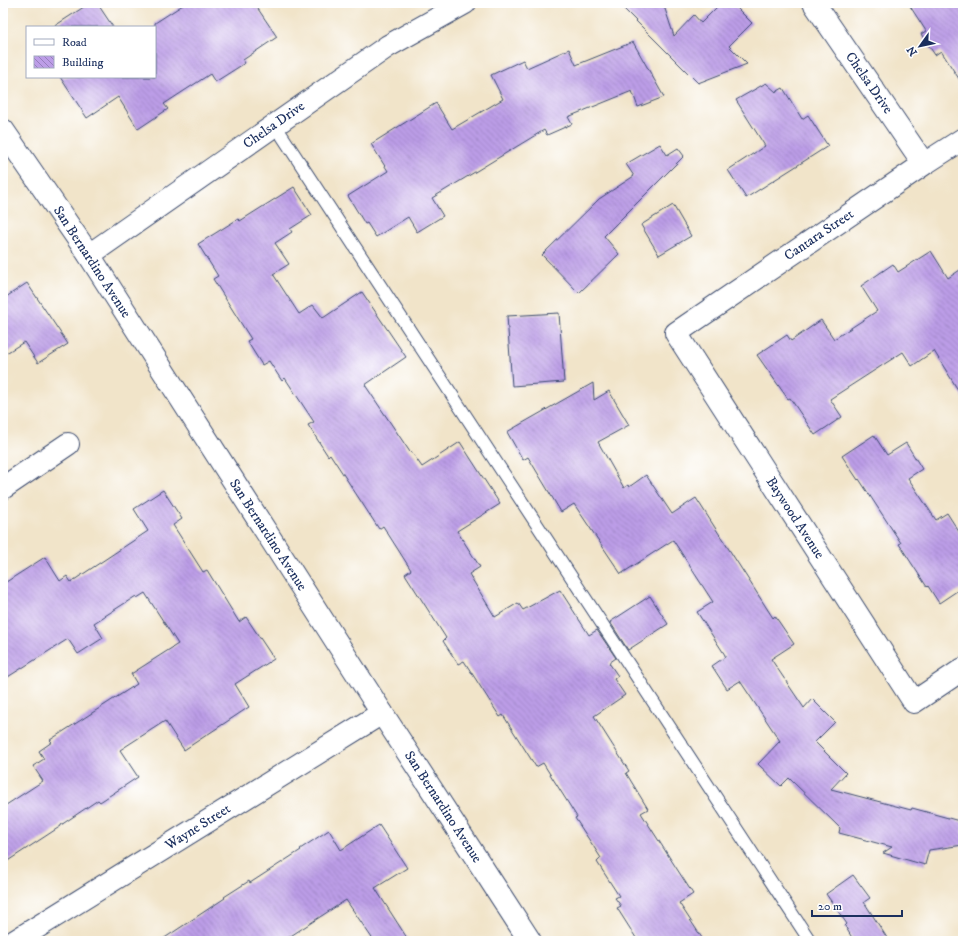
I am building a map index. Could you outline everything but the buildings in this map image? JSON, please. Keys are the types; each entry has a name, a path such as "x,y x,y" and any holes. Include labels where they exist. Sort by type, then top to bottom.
{"street":[{"name":"Chelsa Drive","path":"89,255 388,46 465,3"},
{"name":"Chelsa Drive","path":"814,3 924,164"},
{"name":"San Bernardino Avenue","path":"3,130 89,255 382,714 530,941"},
{"name":"Cantara Street","path":"676,333 963,139"},
{"name":"Baywood Avenue","path":"676,333 914,702 963,668"},
{"path":"3,488 68,444"},
{"name":"Wayne Street","path":"15,941 382,714"}],"lane":[{"path":"275,125 810,941"}]}
